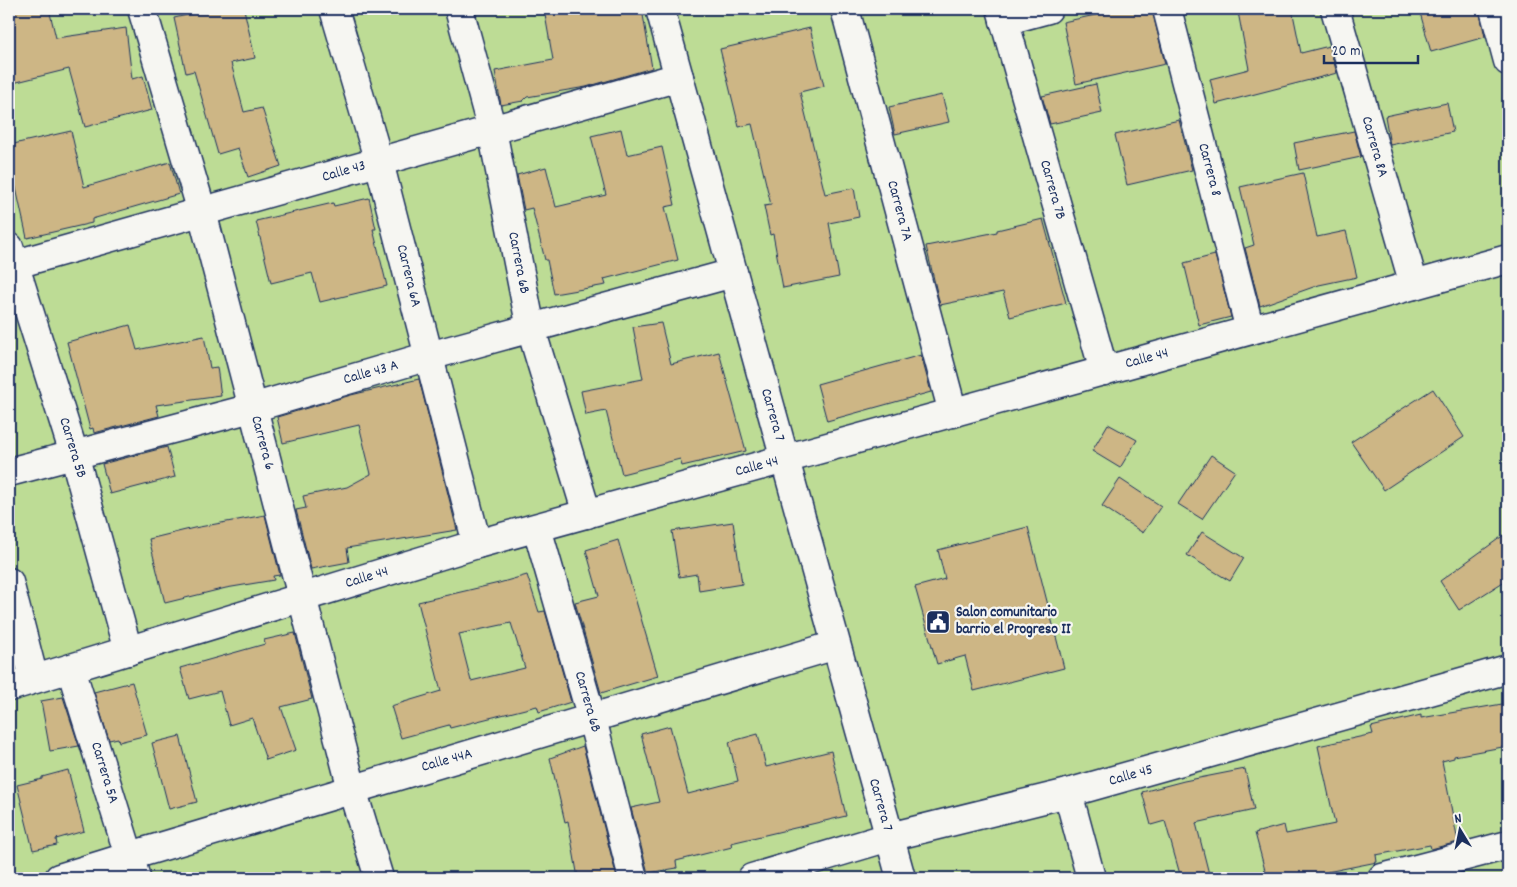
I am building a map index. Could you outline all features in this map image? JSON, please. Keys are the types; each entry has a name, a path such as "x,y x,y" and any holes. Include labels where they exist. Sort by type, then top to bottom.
{"street":[{"name":"Carrera 6","path":"142,9 202,212 352,789 379,878"},
{"name":"Carrera 6A","path":"334,9 379,162 477,544"},
{"name":"Carrera 6B","path":"459,9 492,130 531,329 587,514"},
{"name":"Carrera 7","path":"660,9 901,878"},
{"name":"Carrera 7A","path":"845,9 953,413"},
{"path":"1002,15 1048,9"},
{"name":"Carrera 8","path":"1167,9 1250,330"},
{"name":"Carrera 8A","path":"1334,9 1414,285"},
{"path":"1494,9 1508,61"},
{"name":"Carrera 7B","path":"1002,15 1104,371"},
{"name":"Calle 43","path":"10,259 202,212 679,77"},
{"name":"Carrera 5B","path":"10,259 74,454 128,651"},
{"name":"Calle 44","path":"9,687 477,544 1508,259"},
{"name":"Calle 43 A","path":"9,472 252,408 429,356 733,273"},
{"name":"Carrera 6B","path":"537,528 592,719 632,878"},
{"path":"9,582 34,679"},
{"name":"Calle 44A","path":"59,878 133,867 352,789 836,645"},
{"name":"Carrera 5A","path":"71,669 133,867"},
{"name":"Calle 45","path":"752,878 889,837 1068,793 1508,669"},
{"path":"1068,793 1091,878"},
{"path":"1398,876 1508,845"}],"green space":[{"path":"9,9 1508,9 1508,878 9,878"}],"building":[{"path":"9,9 49,9 56,38 126,28 132,79 143,76 152,110 85,127 69,69 9,84"},
{"path":"214,9 244,9 255,58 231,63 244,112 262,108 281,166 248,177 238,148 218,154 194,71 186,73 174,18"},
{"path":"544,9 642,9 652,68 586,87 527,97 523,101 501,105 495,71 553,60"},
{"path":"1123,9 1152,9 1165,64 1076,84 1063,22"},
{"path":"1256,9 1292,9 1301,53 1329,46 1337,73 1216,104 1210,79 1249,69 1238,12"},
{"path":"1419,9 1479,9 1485,37 1431,52"},
{"path":"810,28 824,86 800,92 825,194 854,188 859,217 829,223 839,277 783,288 773,234 770,235 764,206 771,205 752,124 739,127 720,49"},
{"path":"1096,84 1102,113 1050,124 1042,96"},
{"path":"942,95 949,122 895,134 889,107"},
{"path":"1447,103 1453,132 1390,145 1385,116"},
{"path":"1179,120 1192,170 1127,185 1115,135"},
{"path":"621,129 627,155 662,147 675,205 665,207 678,260 604,279 606,285 554,294 547,260 545,260 532,208 524,210 517,175 546,167 556,207 606,195 591,136"},
{"path":"71,131 84,187 170,162 179,194 92,219 92,223 27,238 9,156 9,145"},
{"path":"1354,131 1361,157 1299,170 1294,143"},
{"path":"1303,173 1317,237 1346,231 1357,277 1319,285 1260,306 1245,248 1254,245 1240,187"},
{"path":"369,198 376,229 373,229 387,286 320,302 312,273 271,283 256,221 333,203 334,206"},
{"path":"1043,219 1066,303 1010,317 1003,292 940,305 926,246 997,232 997,230"},
{"path":"1215,255 1231,317 1199,325 1184,263"},
{"path":"661,323 671,364 719,352 746,451 682,466 680,459 622,474 606,411 586,415 581,391 643,379 633,327"},
{"path":"130,325 137,350 204,336 210,368 217,367 221,396 156,405 159,416 94,433 93,428 90,429 67,342"},
{"path":"921,355 931,392 827,421 817,384"},
{"path":"419,379 457,530 347,548 349,562 311,569 296,510 306,508 303,496 347,487 371,474 359,425 283,443 277,417 351,395"},
{"path":"1433,389 1464,437 1384,490 1351,442"},
{"path":"1108,424 1137,440 1120,468 1092,451"},
{"path":"167,447 175,477 110,494 102,464"},
{"path":"1211,455 1235,471 1202,519 1178,504"},
{"path":"1120,479 1161,506 1143,533 1102,506"},
{"path":"265,515 280,575 273,576 274,580 226,588 165,603 149,539 194,528"},
{"path":"733,522 742,584 699,591 697,574 679,577 672,531"},
{"path":"1028,527 1064,668 974,691 965,656 937,664 915,587 945,579 938,550"},
{"path":"1202,532 1244,558 1230,581 1187,555"},
{"path":"1508,532 1508,579 1459,610 1440,581"},
{"path":"618,540 658,676 601,693 575,602 599,596 586,550"},
{"path":"527,575 539,612 545,611 571,702 539,712 537,706 450,728 449,725 401,738 391,706 441,691 418,602","holes":["511,623 525,668 471,681 459,634"]},
{"path":"295,633 312,699 281,707 296,750 266,760 252,718 229,725 220,691 189,699 180,668 265,644 264,640"},
{"path":"132,682 147,735 119,742 118,738 109,740 94,692"},
{"path":"63,697 79,746 50,751 41,701"},
{"path":"1508,703 1508,746 1454,756 1454,758 1442,761 1458,842 1431,849 1430,845 1376,855 1377,862 1327,872 1328,878 1267,878 1255,833 1284,825 1286,834 1335,824 1318,746 1373,734 1371,727 1421,715 1421,718"},
{"path":"670,726 688,794 738,781 729,742 758,734 766,767 831,751 846,816 731,843 732,847 676,861 677,868 648,873 631,808 659,802 641,734"},
{"path":"180,736 197,802 169,809 152,743"},
{"path":"583,746 617,878 578,878 568,821 565,822 550,758"},
{"path":"1245,769 1254,810 1196,823 1210,878 1181,878 1165,821 1151,825 1142,792 1184,781"},
{"path":"68,770 84,831 56,839 57,845 33,850 17,785"}],"place":[{"name":"Salon comunitario barrio el Progreso II","path":"938,622"}]}
